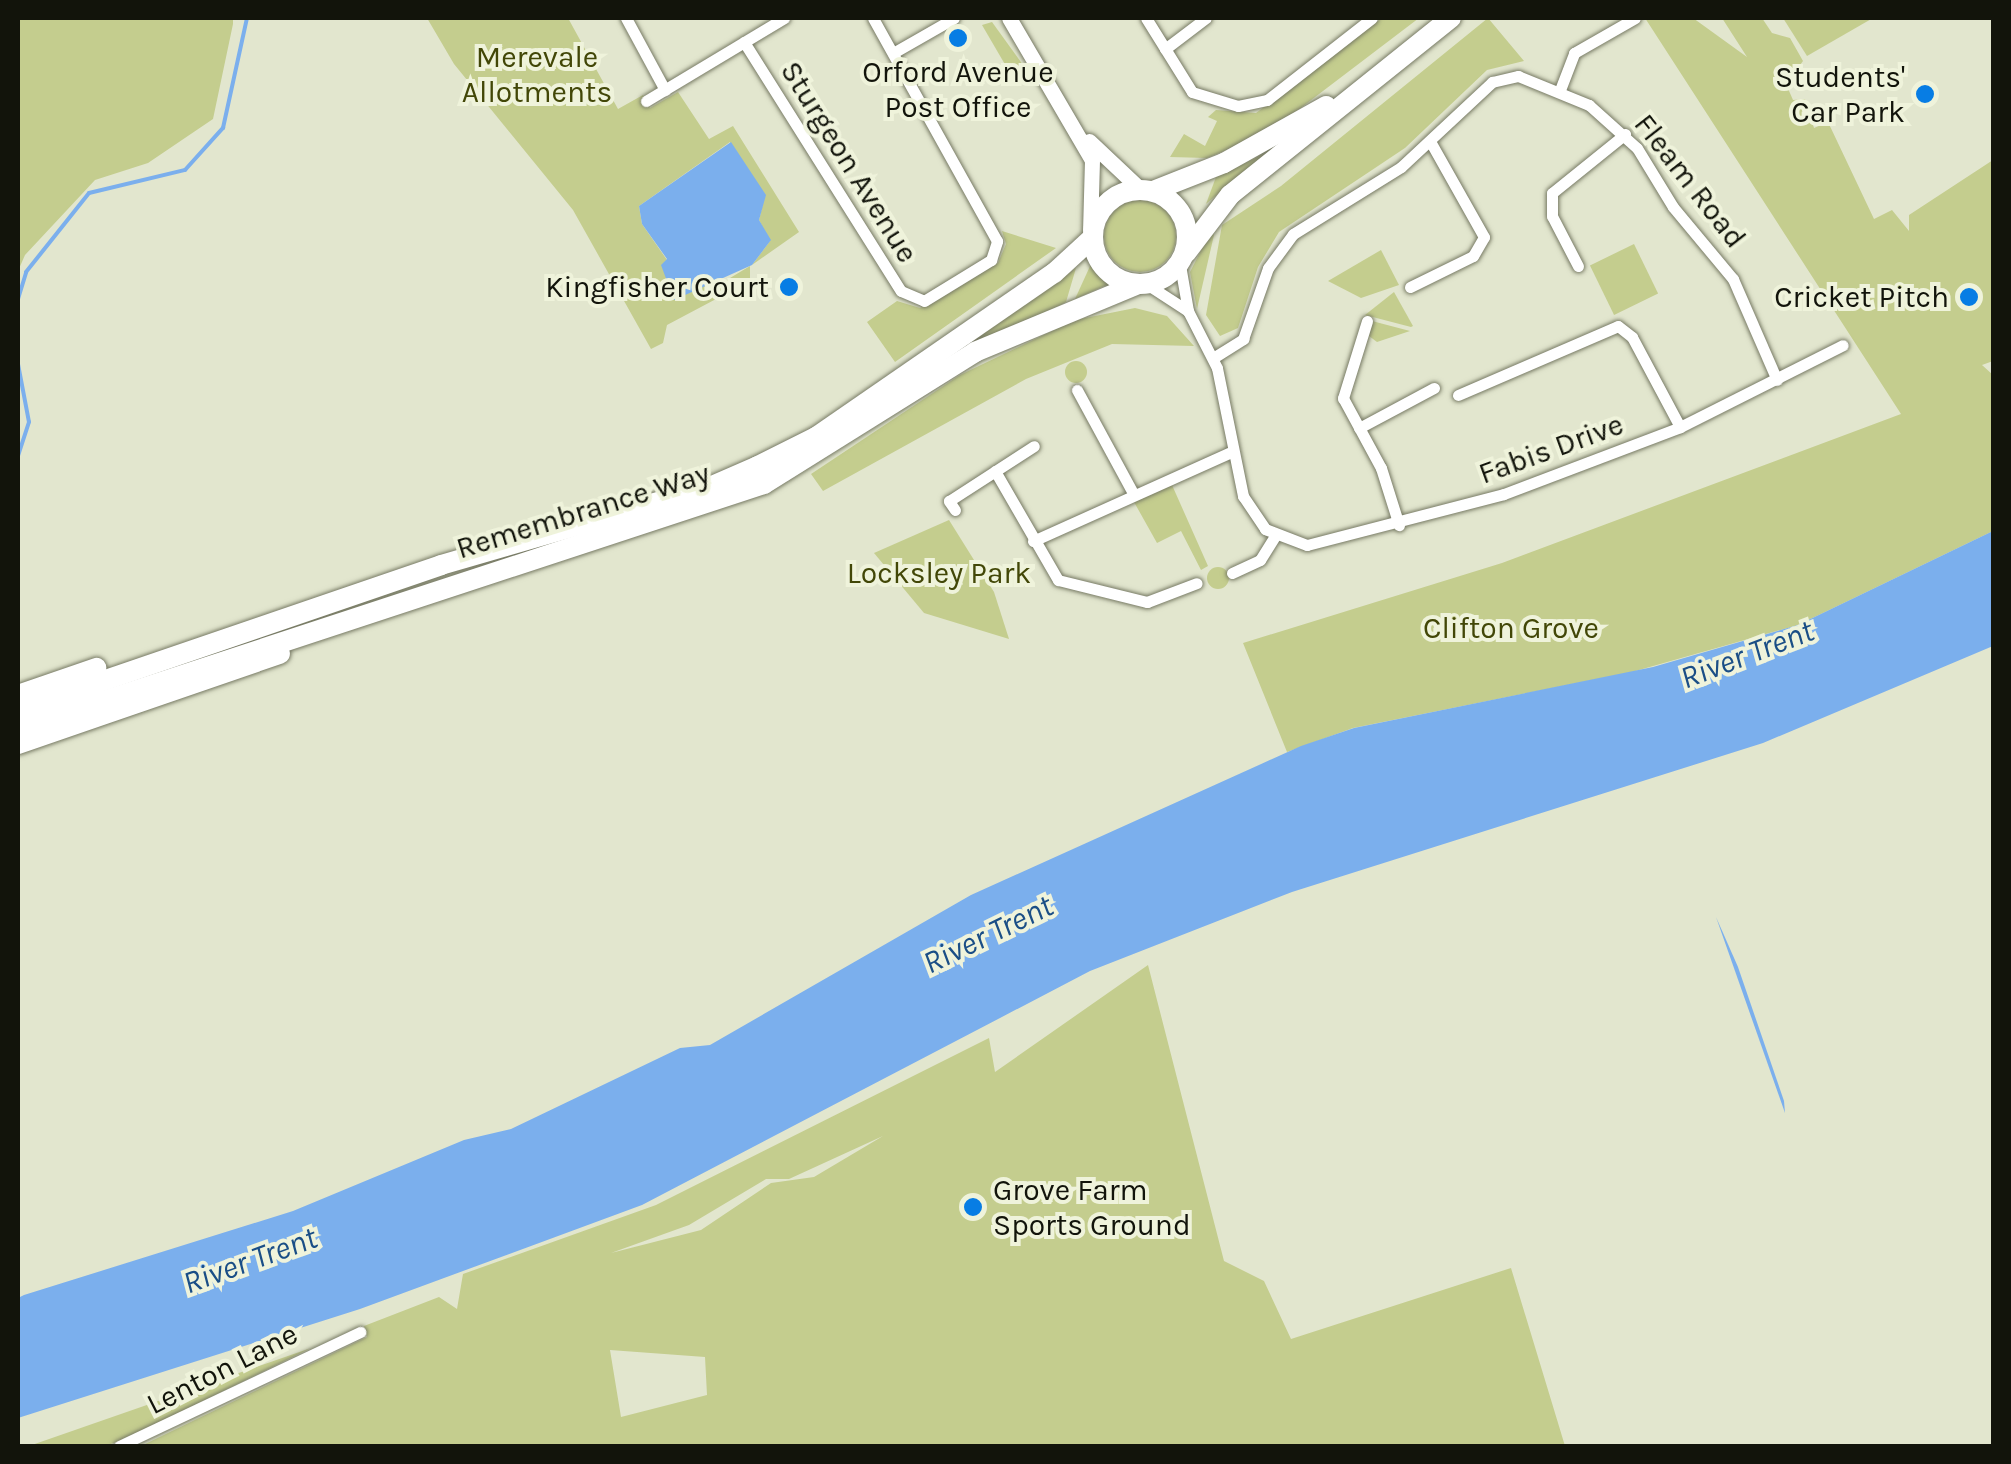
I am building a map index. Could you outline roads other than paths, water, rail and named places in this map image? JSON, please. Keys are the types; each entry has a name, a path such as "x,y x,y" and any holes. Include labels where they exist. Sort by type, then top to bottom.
{"highway":[{"path":"1376,77 1224,163 1113,200 1090,235 1108,270 1142,285 1183,259 1230,196 1451,18"},
{"path":"1147,190 1184,218 1183,259"},
{"name":"Remembrance Way","path":"18,710 199,657 710,487 758,466 816,437 1054,273 1090,235"},
{"name":"Remembrance Way","path":"442,575 764,484 975,352 1142,285"},
{"path":"18,695 200,633 442,575"},
{"path":"18,744 326,637 442,575"},
{"name":"Remembrance Way","path":"18,728 199,657"}],"street":[{"path":"626,18 665,90"},
{"path":"754,18 762,31"},
{"path":"646,101 784,18"},
{"name":"Sturgeon Avenue","path":"744,42 901,291 924,301 990,260 997,241 873,18"},
{"path":"893,54 954,18"},
{"path":"1009,18 1079,131 1095,172 1086,216 1090,235"},
{"path":"1146,18 1202,98 1253,104 1372,18"},
{"path":"1165,49 1206,18"},
{"path":"1560,90 1574,53 1626,20"},
{"name":"Fleam Road","path":"1213,358 1243,339 1268,268 1293,234 1401,167 1501,79 1528,77 1560,90 1625,134 1673,208 1733,279 1777,380"},
{"path":"1079,131 1147,190"},
{"path":"1571,260 1550,208 1552,193 1625,134"},
{"path":"1419,286 1473,256 1484,236 1430,141"},
{"path":"1183,259 1188,311 1213,358 1229,453 1246,504 1275,536 1260,560 1237,566"},
{"path":"1142,285 1188,311"},
{"path":"1367,321 1343,392 1386,478 1398,525"},
{"path":"1458,395 1474,393 1618,326 1632,336 1680,428"},
{"path":"1360,342 1374,347"},
{"name":"Fabis Drive","path":"1275,536 1320,545 1476,504 1680,428 1836,353"},
{"path":"1359,428 1422,401 1434,388"},
{"path":"1085,395 1133,492"},
{"path":"955,510 949,501 1034,446"},
{"path":"1033,541 1133,492 1229,453"},
{"path":"1020,454 1029,466"},
{"path":"996,471 1053,576 1147,602 1187,595 1197,583"},
{"name":"Lenton Lane","path":"119,1446 354,1334"}],"water":[{"path":"731,142 766,195 759,220 771,240 752,265 674,300 661,265 667,259 642,224 639,206"},
{"name":"River Trent","path":"1993,531 1993,646 1763,743 1292,892 1090,971 642,1205 360,1309 18,1418 18,1298 24,1295 293,1211 464,1140 511,1129 680,1048 710,1045 971,895 1301,746 1354,728 1653,667 1798,625"},
{"path":"1716,917 1738,967 1785,1113"}],"waterway":[{"path":"18,299 26,272 89,193 185,170 223,128 247,18"},
{"path":"18,364 29,422 18,456"}],"place":[{"name":"Orford Avenue Post Office","path":"958,38"},
{"name":"Students' Car Park","path":"1925,94"},
{"name":"Kingfisher Court","path":"789,287"},
{"name":"Cricket Pitch","path":"1969,297"},
{"name":"Grove Farm Sports Ground","path":"973,1207"}],"park label":[{"name":"Merevale Allotments","path":"537,74"},
{"name":"Locksley Park","path":"939,573"},
{"name":"Clifton Grove","path":"1511,628"}]}
